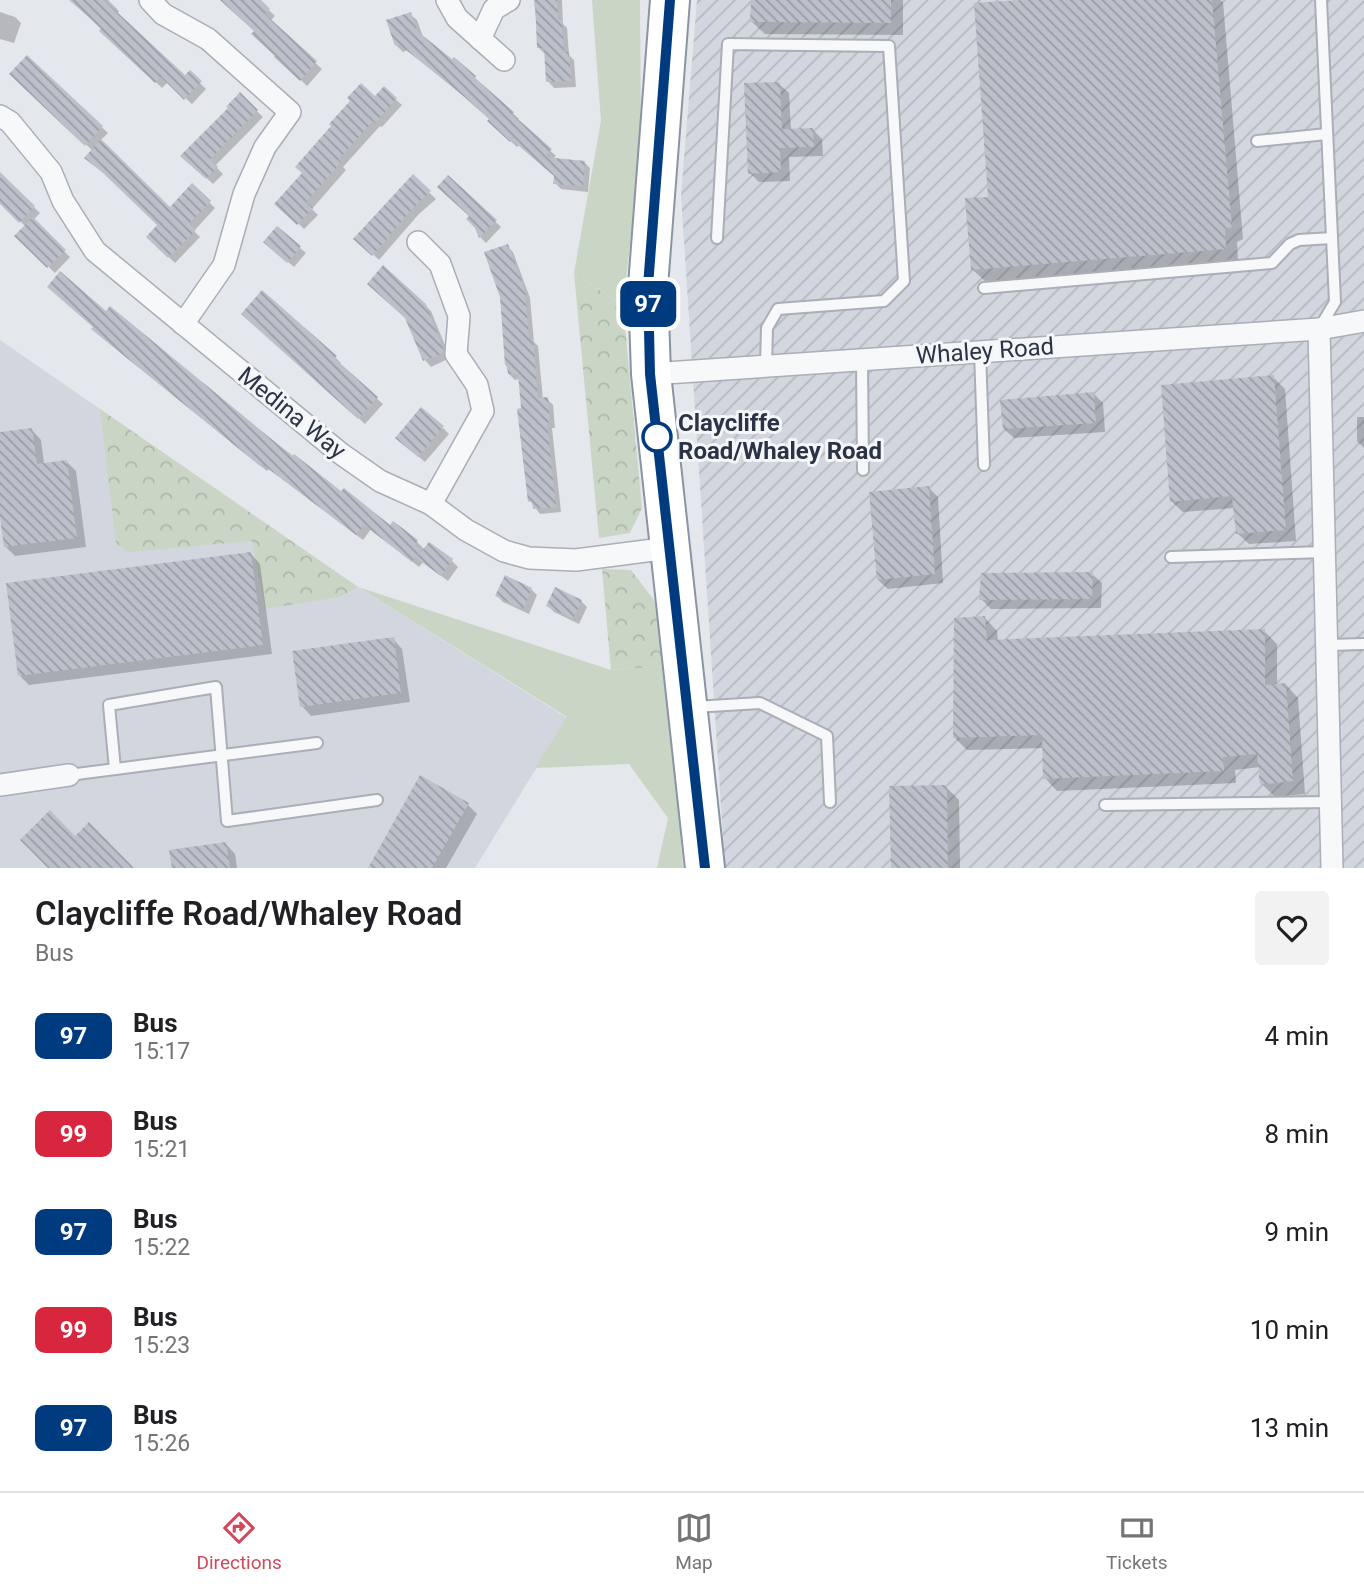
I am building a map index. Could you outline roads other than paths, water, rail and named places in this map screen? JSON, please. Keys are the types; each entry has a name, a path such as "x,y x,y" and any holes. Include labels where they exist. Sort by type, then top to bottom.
{"highway":[{"path":"670,0 648,286 650,374 705,868"}],"street":[{"path":"150,0 163,14 208,39 290,112 265,147 244,194 224,265 183,324"},
{"path":"447,0 457,18 504,60"},
{"path":"480,39 494,9 509,0"},
{"name":"Medina Way","path":"0,116 10,122 51,172 63,201 95,251 340,453 380,481 431,504 467,530 504,551 529,558 576,560 669,548"},
{"path":"418,242 440,264 459,316 456,354 477,386 483,411 431,504"},
{"name":"Whaley Road","path":"650,374 1319,329 1364,321"},
{"path":"1319,329 1332,868"},
{"path":"0,785 69,775"}],"lane":[{"path":"1319,329 1335,302 1321,0"},
{"path":"717,238 728,44 889,46 904,281 884,301 779,309 767,328 766,366"},
{"path":"1257,141 1327,134"},
{"path":"984,288 1272,262 1290,244 1299,240 1332,238"},
{"path":"980,352 984,465"},
{"path":"862,360 863,470"},
{"path":"1171,557 1324,552"},
{"path":"1327,645 1364,644"},
{"path":"115,769 109,705 216,687 227,821 377,800"},
{"path":"688,708 760,703 827,736 830,802"},
{"path":"69,775 317,743"},
{"path":"1105,805 1331,802"}],"place":[{"name":"Claycliffe Road/Whaley Road","path":"657,437"}]}
